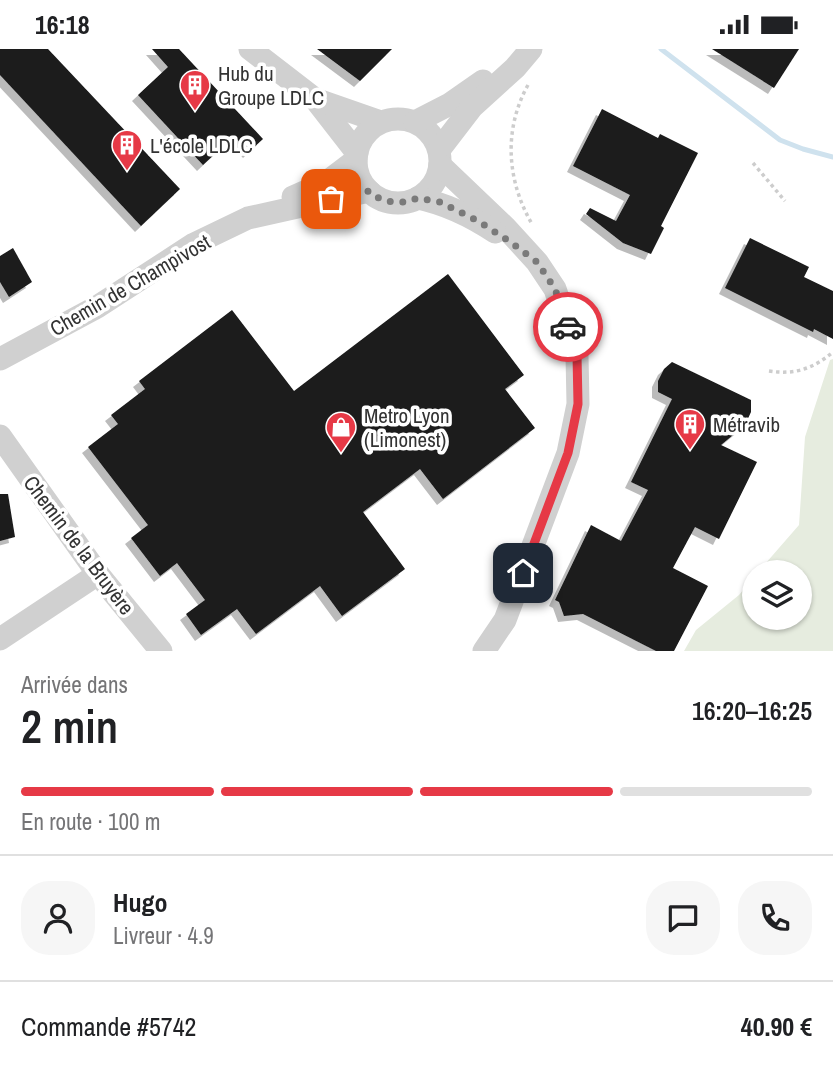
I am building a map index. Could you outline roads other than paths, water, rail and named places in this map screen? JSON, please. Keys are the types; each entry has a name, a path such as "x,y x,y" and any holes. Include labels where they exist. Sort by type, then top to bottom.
{"street":[{"path":"250,49 315,99 356,157 362,182 380,199 406,202 418,198 437,178 439,157 434,139 426,129 415,123 393,119 382,122 362,140 356,157"},
{"path":"415,123 450,104 530,49"},
{"path":"439,157 472,107 515,68 530,49"},
{"path":"315,99 382,122"},
{"name":"Chemin de Champivost","path":"4,350 97,307 194,244 327,182 356,157"},
{"path":"439,157 537,262 555,289 577,355 578,404 568,453 505,620 484,651"},
{"name":"Chemin de Champivost","path":"248,218 369,191"},
{"path":"418,198 440,202 478,221 537,262"},
{"name":"Chemin de la Bruyère","path":"0,436 98,574 161,651"},
{"path":"0,639 98,574"}],"waterway":[{"path":"661,49 780,140 833,157"}],"place":[{"name":"Hub du Groupe LDLC","path":"195,112"},
{"name":"L'école LDLC","path":"127,172"},
{"name":"Métravib","path":"690,451"},
{"name":"Metro Lyon (Limonest)","path":"341,454"}]}
